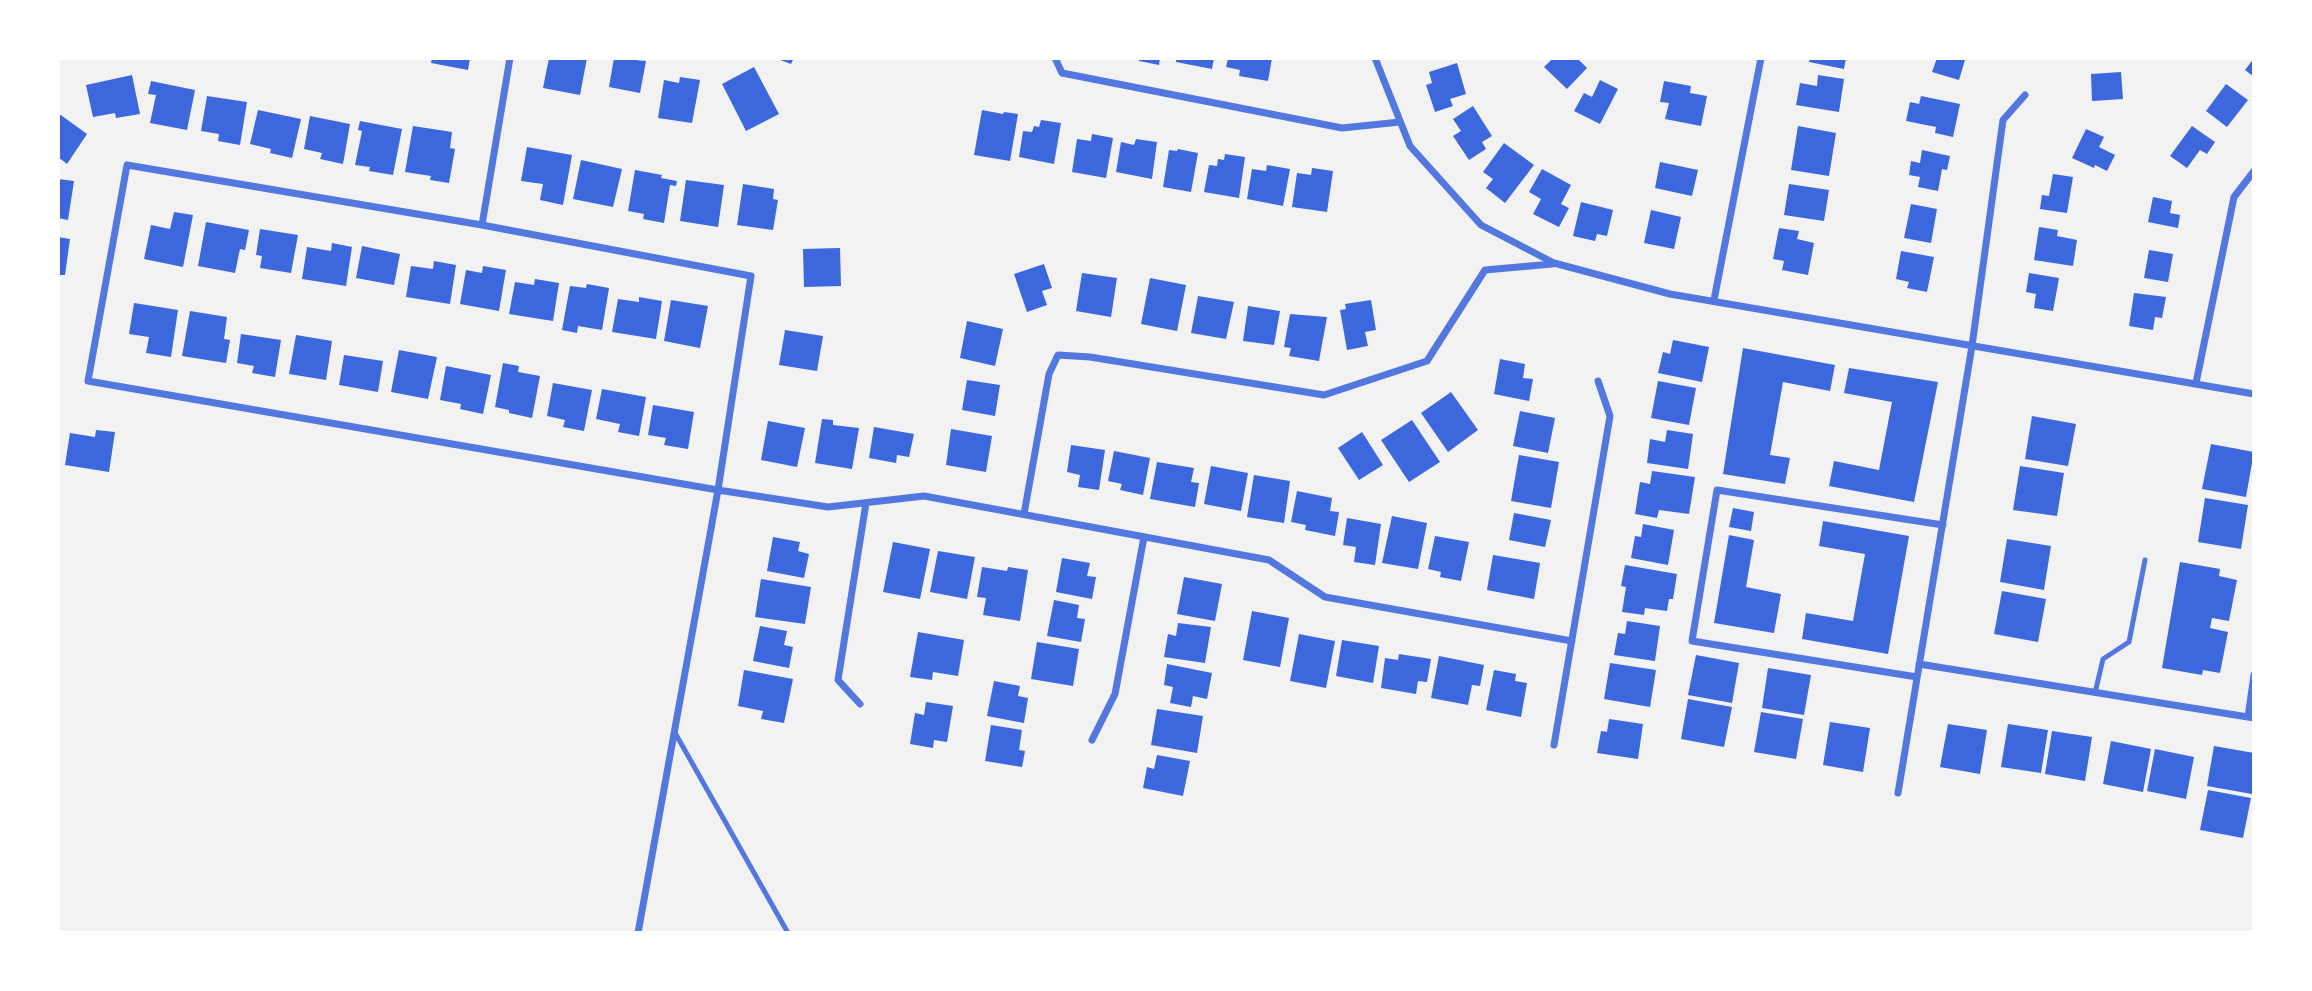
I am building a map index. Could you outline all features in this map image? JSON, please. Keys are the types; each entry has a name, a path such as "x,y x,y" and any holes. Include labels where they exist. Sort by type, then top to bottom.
{"street":[{"path":"481,225 510,58"},
{"path":"1055,58 1062,73 1342,128 1401,122"},
{"path":"1375,58 1410,146 1481,225 1554,263 1670,293 2254,394"},
{"path":"1714,300 1761,58"},
{"path":"1898,793 1972,346 2003,120 2025,95"},
{"path":"638,933 718,490 751,276 481,225 127,165 88,381 718,490 828,507 924,496 1269,560 1325,597 1573,641"},
{"path":"2196,383 2234,197 2254,171"},
{"path":"1024,514 1049,374 1058,355 1090,357 1324,395 1427,361 1485,270 1554,263"},
{"path":"1554,745 1610,416 1598,381"},
{"path":"1917,677 1692,641 1717,491 1943,525"},
{"path":"860,704 838,680 866,503"},
{"path":"1092,740 1115,694 1144,537"},
{"path":"1919,664 2251,718 2254,675"}],"lane":[{"path":"2095,693 2103,659 2129,642 2145,560"},
{"path":"674,731 788,933"}],"building":[{"path":"432,58 470,58 468,70 431,63"},
{"path":"549,58 587,58 580,95 543,88"},
{"path":"614,58 646,61 640,93 609,87"},
{"path":"775,58 794,58 791,64"},
{"path":"1139,58 1160,58 1159,65 1139,61"},
{"path":"1176,58 1214,58 1212,69 1176,62"},
{"path":"1228,58 1272,58 1268,81 1239,76 1240,70 1226,67"},
{"path":"1553,58 1577,58 1587,68 1567,89 1544,67"},
{"path":"1810,58 1846,58 1844,69 1809,62"},
{"path":"1937,58 1965,60 1959,80 1932,72"},
{"path":"2254,58 2254,77 2245,70"},
{"path":"1457,63 1466,94 1450,99 1453,106 1435,112 1426,85 1432,83 1429,72"},
{"path":"754,67 779,114 746,131 722,84"},
{"path":"2121,72 2123,99 2092,101 2091,74"},
{"path":"132,75 140,114 116,118 115,113 93,117 86,85"},
{"path":"1818,75 1844,79 1839,112 1796,105 1800,83 1817,86"},
{"path":"680,77 700,80 692,123 658,118 664,80 679,83"},
{"path":"1600,80 1618,89 1600,124 1574,111 1584,93 1592,97"},
{"path":"151,81 195,90 187,130 150,123 156,95 148,94"},
{"path":"1664,81 1691,86 1690,93 1707,96 1701,126 1665,119 1669,103 1660,102"},
{"path":"2226,84 2248,100 2227,127 2206,111"},
{"path":"207,96 247,102 240,145 218,141 219,134 201,131"},
{"path":"1921,96 1960,104 1953,137 1935,133 1936,127 1906,121 1910,102 1919,104"},
{"path":"1473,106 1492,136 1482,142 1486,149 1469,160 1453,136 1461,131 1453,119"},
{"path":"258,110 301,119 292,158 270,153 271,149 250,144"},
{"path":"982,110 1018,114 1010,161 974,155"},
{"path":"58,113 87,134 67,164 58,157"},
{"path":"310,116 350,124 343,164 320,159 322,153 304,149"},
{"path":"1041,120 1061,123 1054,164 1019,157 1023,131 1032,132 1034,126 1039,127"},
{"path":"360,121 402,129 393,175 369,171 370,167 355,165 362,131 358,130"},
{"path":"413,126 452,132 450,148 455,149 449,183 430,180 431,176 405,172"},
{"path":"1798,126 1836,133 1829,176 1791,170"},
{"path":"2192,126 2215,142 2207,154 2200,150 2187,168 2170,156"},
{"path":"2086,129 2104,137 2099,147 2115,155 2107,171 2072,158"},
{"path":"1092,134 1113,138 1106,178 1072,172 1077,139 1091,141"},
{"path":"1136,139 1157,142 1152,179 1116,172 1121,142 1134,145"},
{"path":"1504,143 1534,165 1505,203 1486,188 1493,179 1483,172"},
{"path":"527,147 572,155 563,205 540,200 543,184 521,181"},
{"path":"1169,150 1198,153 1191,192 1163,187"},
{"path":"1922,150 1950,156 1947,170 1942,169 1938,191 1918,187 1920,177 1909,175 1911,161 1920,163"},
{"path":"1225,154 1245,157 1239,198 1204,192 1209,165 1217,166 1218,159 1224,160"},
{"path":"581,160 622,169 613,207 573,199"},
{"path":"1660,162 1698,170 1692,196 1655,188"},
{"path":"1267,165 1290,169 1283,206 1247,199 1252,169 1266,171"},
{"path":"1312,168 1333,171 1327,212 1292,207 1297,173 1311,175"},
{"path":"1542,169 1571,185 1561,204 1569,208 1559,227 1533,214 1541,199 1529,192"},
{"path":"635,170 677,181 676,186 670,185 664,223 643,219 644,214 628,211"},
{"path":"2053,174 2073,177 2067,213 2040,209 2042,195 2049,196"},
{"path":"58,179 74,181 68,220 58,218"},
{"path":"686,180 724,185 718,227 680,221"},
{"path":"743,184 774,189 773,199 778,200 773,230 737,225"},
{"path":"1789,184 1829,190 1824,221 1784,215"},
{"path":"2153,197 2172,201 2170,213 2180,215 2178,228 2148,222"},
{"path":"1581,202 1613,210 1607,236 1597,234 1595,241 1573,236"},
{"path":"1911,204 1937,209 1931,243 1904,238"},
{"path":"1651,210 1681,217 1674,249 1644,243"},
{"path":"174,212 193,215 183,267 144,259 151,225 170,229"},
{"path":"206,222 249,230 245,250 240,249 235,273 198,266"},
{"path":"2039,227 2058,230 2057,236 2077,240 2073,266 2034,260"},
{"path":"1779,228 1799,231 1797,239 1814,243 1808,275 1782,270 1784,261 1773,259"},
{"path":"260,229 298,235 291,273 260,268 262,256 256,255"},
{"path":"58,237 70,239 65,275 58,275"},
{"path":"332,243 352,247 346,286 302,279 307,247 331,251"},
{"path":"362,246 400,254 394,285 356,278"},
{"path":"840,248 841,286 804,287 803,249"},
{"path":"2149,250 2173,254 2168,282 2144,278"},
{"path":"1901,251 1934,257 1927,292 1907,288 1909,282 1896,279"},
{"path":"434,261 456,265 450,304 406,297 411,266 433,269"},
{"path":"1044,264 1052,288 1042,291 1047,305 1027,312 1014,274"},
{"path":"483,266 506,270 499,311 460,304 466,270 482,273"},
{"path":"1082,273 1117,278 1111,317 1076,311"},
{"path":"2029,273 2059,278 2053,311 2034,308 2036,294 2026,292"},
{"path":"1150,278 1186,285 1177,331 1141,324"},
{"path":"535,279 559,283 553,321 509,314 515,282 534,285"},
{"path":"587,284 609,288 602,330 578,326 577,333 562,330 570,286 586,288"},
{"path":"2134,293 2166,297 2162,318 2155,317 2153,330 2129,326"},
{"path":"1198,296 1234,302 1226,339 1191,333"},
{"path":"639,297 662,301 656,339 612,332 618,299 639,302"},
{"path":"671,300 708,306 700,348 664,341"},
{"path":"1371,300 1376,330 1365,332 1368,346 1347,350 1340,310 1346,309 1345,304"},
{"path":"134,303 178,310 171,357 146,353 149,337 129,334"},
{"path":"1248,306 1280,311 1274,345 1243,341"},
{"path":"190,311 227,317 224,339 230,340 226,363 182,356"},
{"path":"1290,314 1327,317 1319,361 1289,356 1291,348 1284,347"},
{"path":"967,321 1003,329 995,366 960,358"},
{"path":"785,330 823,336 817,371 779,365"},
{"path":"241,334 281,340 275,377 252,373 254,366 237,363"},
{"path":"296,335 332,341 326,380 289,374"},
{"path":"1673,340 1709,347 1702,382 1658,373 1663,352 1670,354"},
{"path":"1743,348 1835,365 1830,391 1783,382 1770,455 1790,458 1785,484 1723,474"},
{"path":"399,350 437,357 428,399 391,392"},
{"path":"344,355 383,361 378,392 339,385"},
{"path":"1500,359 1525,364 1523,378 1533,379 1529,401 1494,394"},
{"path":"503,363 519,366 518,372 540,376 532,418 495,407"},
{"path":"446,366 491,375 483,414 460,409 461,404 440,400"},
{"path":"1849,368 1938,382 1914,502 1829,486 1834,461 1879,470 1892,402 1844,393"},
{"path":"967,380 1000,385 995,416 962,410"},
{"path":"1658,381 1696,388 1689,425 1651,418"},
{"path":"553,383 592,390 584,431 563,427 565,420 547,416"},
{"path":"602,389 646,397 639,436 618,432 620,424 596,419"},
{"path":"1451,392 1478,430 1448,452 1421,413"},
{"path":"653,405 694,412 688,449 664,445 666,438 648,435"},
{"path":"1520,411 1555,418 1548,453 1513,446"},
{"path":"2032,416 2076,424 2068,466 2025,459"},
{"path":"822,419 833,420 833,425 859,428 852,469 815,463"},
{"path":"1412,420 1440,462 1409,482 1381,440"},
{"path":"768,421 805,428 797,467 761,460"},
{"path":"874,427 914,434 909,457 897,455 896,463 869,458"},
{"path":"951,429 992,436 986,472 946,465"},
{"path":"96,430 115,432 109,472 65,465 70,433 95,437"},
{"path":"1667,430 1693,434 1688,469 1647,463 1650,439 1665,442"},
{"path":"1362,432 1383,465 1359,480 1338,448"},
{"path":"2211,444 2254,452 2254,464 2252,463 2246,497 2202,489"},
{"path":"1071,445 1105,450 1099,490 1078,487 1080,475 1067,472"},
{"path":"1114,451 1150,458 1143,495 1120,490 1122,484 1108,481"},
{"path":"1519,455 1559,462 1551,508 1511,501"},
{"path":"1157,462 1194,468 1191,482 1199,483 1195,507 1150,499"},
{"path":"1211,466 1248,473 1241,511 1204,504"},
{"path":"2020,466 2064,473 2057,516 2013,510"},
{"path":"1652,471 1695,477 1689,514 1659,510 1657,518 1635,514 1640,482 1650,484"},
{"path":"1254,475 1290,481 1284,523 1247,517"},
{"path":"1297,491 1332,498 1330,511 1339,512 1335,536 1305,530 1306,525 1291,522"},
{"path":"2205,498 2248,505 2241,549 2198,542"},
{"path":"1733,508 1754,512 1751,531 1729,527"},
{"path":"1514,513 1551,520 1545,547 1509,540"},
{"path":"1392,516 1427,523 1418,569 1382,563"},
{"path":"1347,518 1381,524 1375,565 1354,562 1356,547 1343,545"},
{"path":"1823,521 1909,536 1888,654 1802,639 1806,613 1853,621 1865,554 1819,546"},
{"path":"1643,524 1674,530 1668,565 1631,558 1635,536 1641,537"},
{"path":"1729,535 1754,540 1746,587 1781,594 1774,633 1714,623"},
{"path":"1435,536 1469,542 1461,581 1440,577 1441,572 1428,569"},
{"path":"773,537 800,542 798,551 809,554 804,578 767,571"},
{"path":"2007,539 2051,546 2044,590 2000,582"},
{"path":"893,542 930,549 920,599 883,592"},
{"path":"938,551 975,557 967,599 930,592"},
{"path":"1493,555 1540,563 1534,599 1487,590"},
{"path":"1062,558 1090,563 1087,576 1096,577 1092,599 1056,592"},
{"path":"2180,562 2220,569 2219,576 2237,580 2229,621 2212,618 2210,628 2228,632 2220,673 2203,670 2202,675 2162,668"},
{"path":"1625,565 1677,574 1673,599 1669,599 1667,611 1645,608 1644,615 1622,612 1626,587 1621,586"},
{"path":"982,567 1007,571 1008,567 1028,570 1020,621 983,615 986,598 977,597"},
{"path":"1184,577 1222,584 1215,621 1177,614"},
{"path":"761,579 811,587 805,624 755,617"},
{"path":"2002,591 2046,599 2038,642 1994,634"},
{"path":"1054,600 1079,605 1077,618 1085,619 1081,642 1047,636"},
{"path":"1252,611 1289,618 1280,667 1243,660"},
{"path":"1627,621 1660,626 1655,661 1614,655 1618,633 1625,634"},
{"path":"1178,623 1211,627 1205,663 1164,657 1168,634 1176,636"},
{"path":"760,626 787,631 784,645 793,647 789,668 753,661"},
{"path":"918,632 964,640 958,676 933,672 932,680 910,677"},
{"path":"1299,634 1335,641 1326,688 1290,681"},
{"path":"1342,640 1379,646 1373,683 1336,676"},
{"path":"1037,642 1079,649 1073,686 1031,679"},
{"path":"1399,654 1431,659 1427,682 1418,681 1416,694 1381,688 1385,658 1398,660"},
{"path":"1696,655 1739,663 1732,703 1688,695"},
{"path":"1439,656 1484,665 1480,686 1472,685 1468,705 1431,698"},
{"path":"1610,663 1656,670 1650,707 1604,699"},
{"path":"1167,664 1212,673 1207,699 1193,696 1191,707 1170,703 1173,687 1164,685"},
{"path":"1768,668 1811,675 1804,715 1762,708"},
{"path":"744,670 793,679 784,723 761,719 763,711 738,706"},
{"path":"1494,670 1516,674 1515,681 1527,683 1521,717 1486,710"},
{"path":"994,681 1020,686 1018,696 1028,698 1024,723 987,716"},
{"path":"1688,699 1732,707 1724,747 1681,739"},
{"path":"926,702 953,706 947,742 934,740 933,748 910,744 915,713 924,715"},
{"path":"1157,709 1203,716 1197,753 1151,745"},
{"path":"1761,712 1803,719 1796,759 1754,752"},
{"path":"1609,719 1643,724 1638,759 1597,753 1601,731 1607,732"},
{"path":"1830,722 1870,728 1863,772 1823,765"},
{"path":"1948,724 1987,730 1980,774 1940,767"},
{"path":"2008,724 2048,730 2041,773 2001,767"},
{"path":"991,725 1022,730 1019,750 1025,751 1022,767 985,761"},
{"path":"2052,731 2092,737 2085,781 2045,774"},
{"path":"2111,741 2151,749 2143,792 2103,784"},
{"path":"2214,746 2254,753 2252,794 2207,786"},
{"path":"2155,749 2194,757 2186,799 2147,791"},
{"path":"1157,755 1190,761 1183,796 1143,788 1147,767 1154,769"},
{"path":"2208,790 2251,798 2243,838 2200,830"}]}
